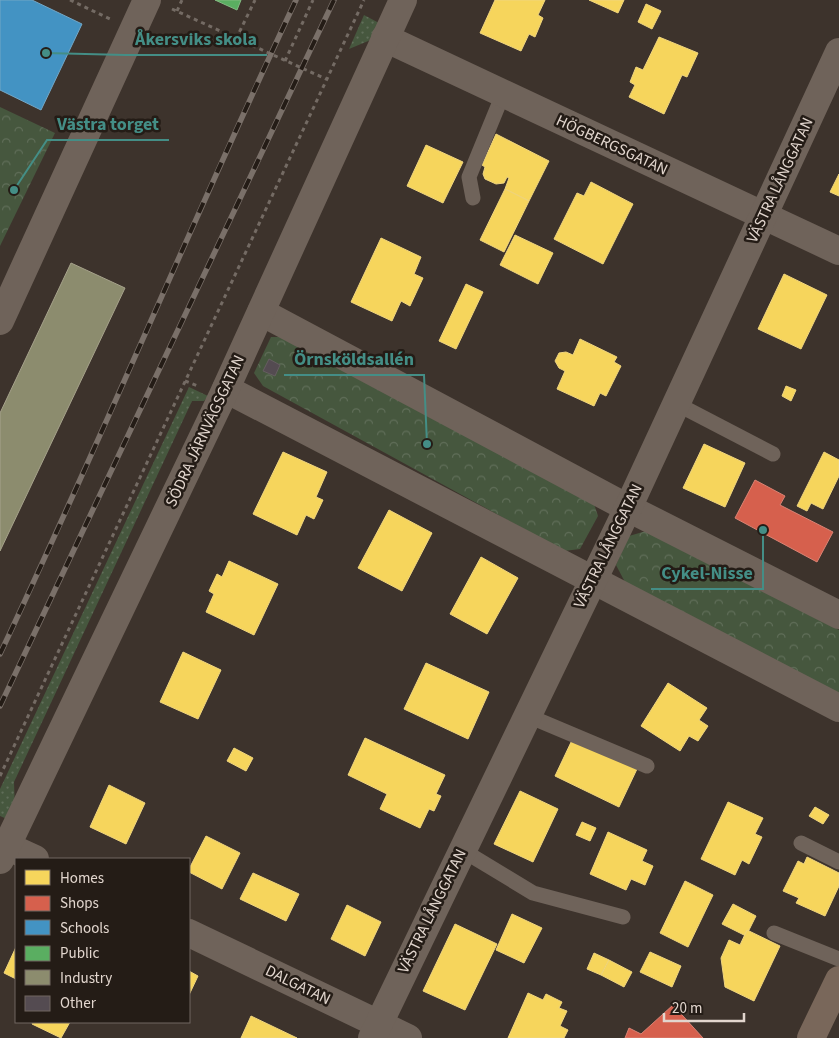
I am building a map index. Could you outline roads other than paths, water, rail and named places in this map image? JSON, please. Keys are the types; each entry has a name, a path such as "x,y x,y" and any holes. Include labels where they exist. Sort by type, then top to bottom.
{"highway":[{"path":"811,1038 839,980"}],"street":[{"name":"SÖDRA JÄRNVÄGSGATAN","path":"2,849 226,389 403,0"},
{"path":"0,321 158,4"},
{"name":"HÖGBERGSGATAN","path":"385,38 839,251"},
{"name":"VÄSTRA LÅNGGATAN","path":"375,1031 526,715 628,508 839,52"},
{"path":"261,312 628,508 839,615"},
{"path":"226,389 839,708"},
{"path":"2,849 32,858"},
{"name":"DALGATAN","path":"190,934 375,1031 408,1038"}],"lane":[{"path":"473,198 469,177 503,94"},
{"path":"677,404 774,454"},
{"path":"526,715 647,766"},
{"path":"801,843 839,862"},
{"path":"462,850 533,893 623,917"},
{"path":"774,933 839,959"}],"railway":[{"path":"0,654 296,0"},
{"path":"0,706 334,0"}],"place":[{"name":"Åkersviks skola","path":"46,53"},
{"name":"Västra torget","path":"14,190"},
{"name":"Örnsköldsallén","path":"427,444"},
{"name":"Cykel-Nisse","path":"763,530"}]}
